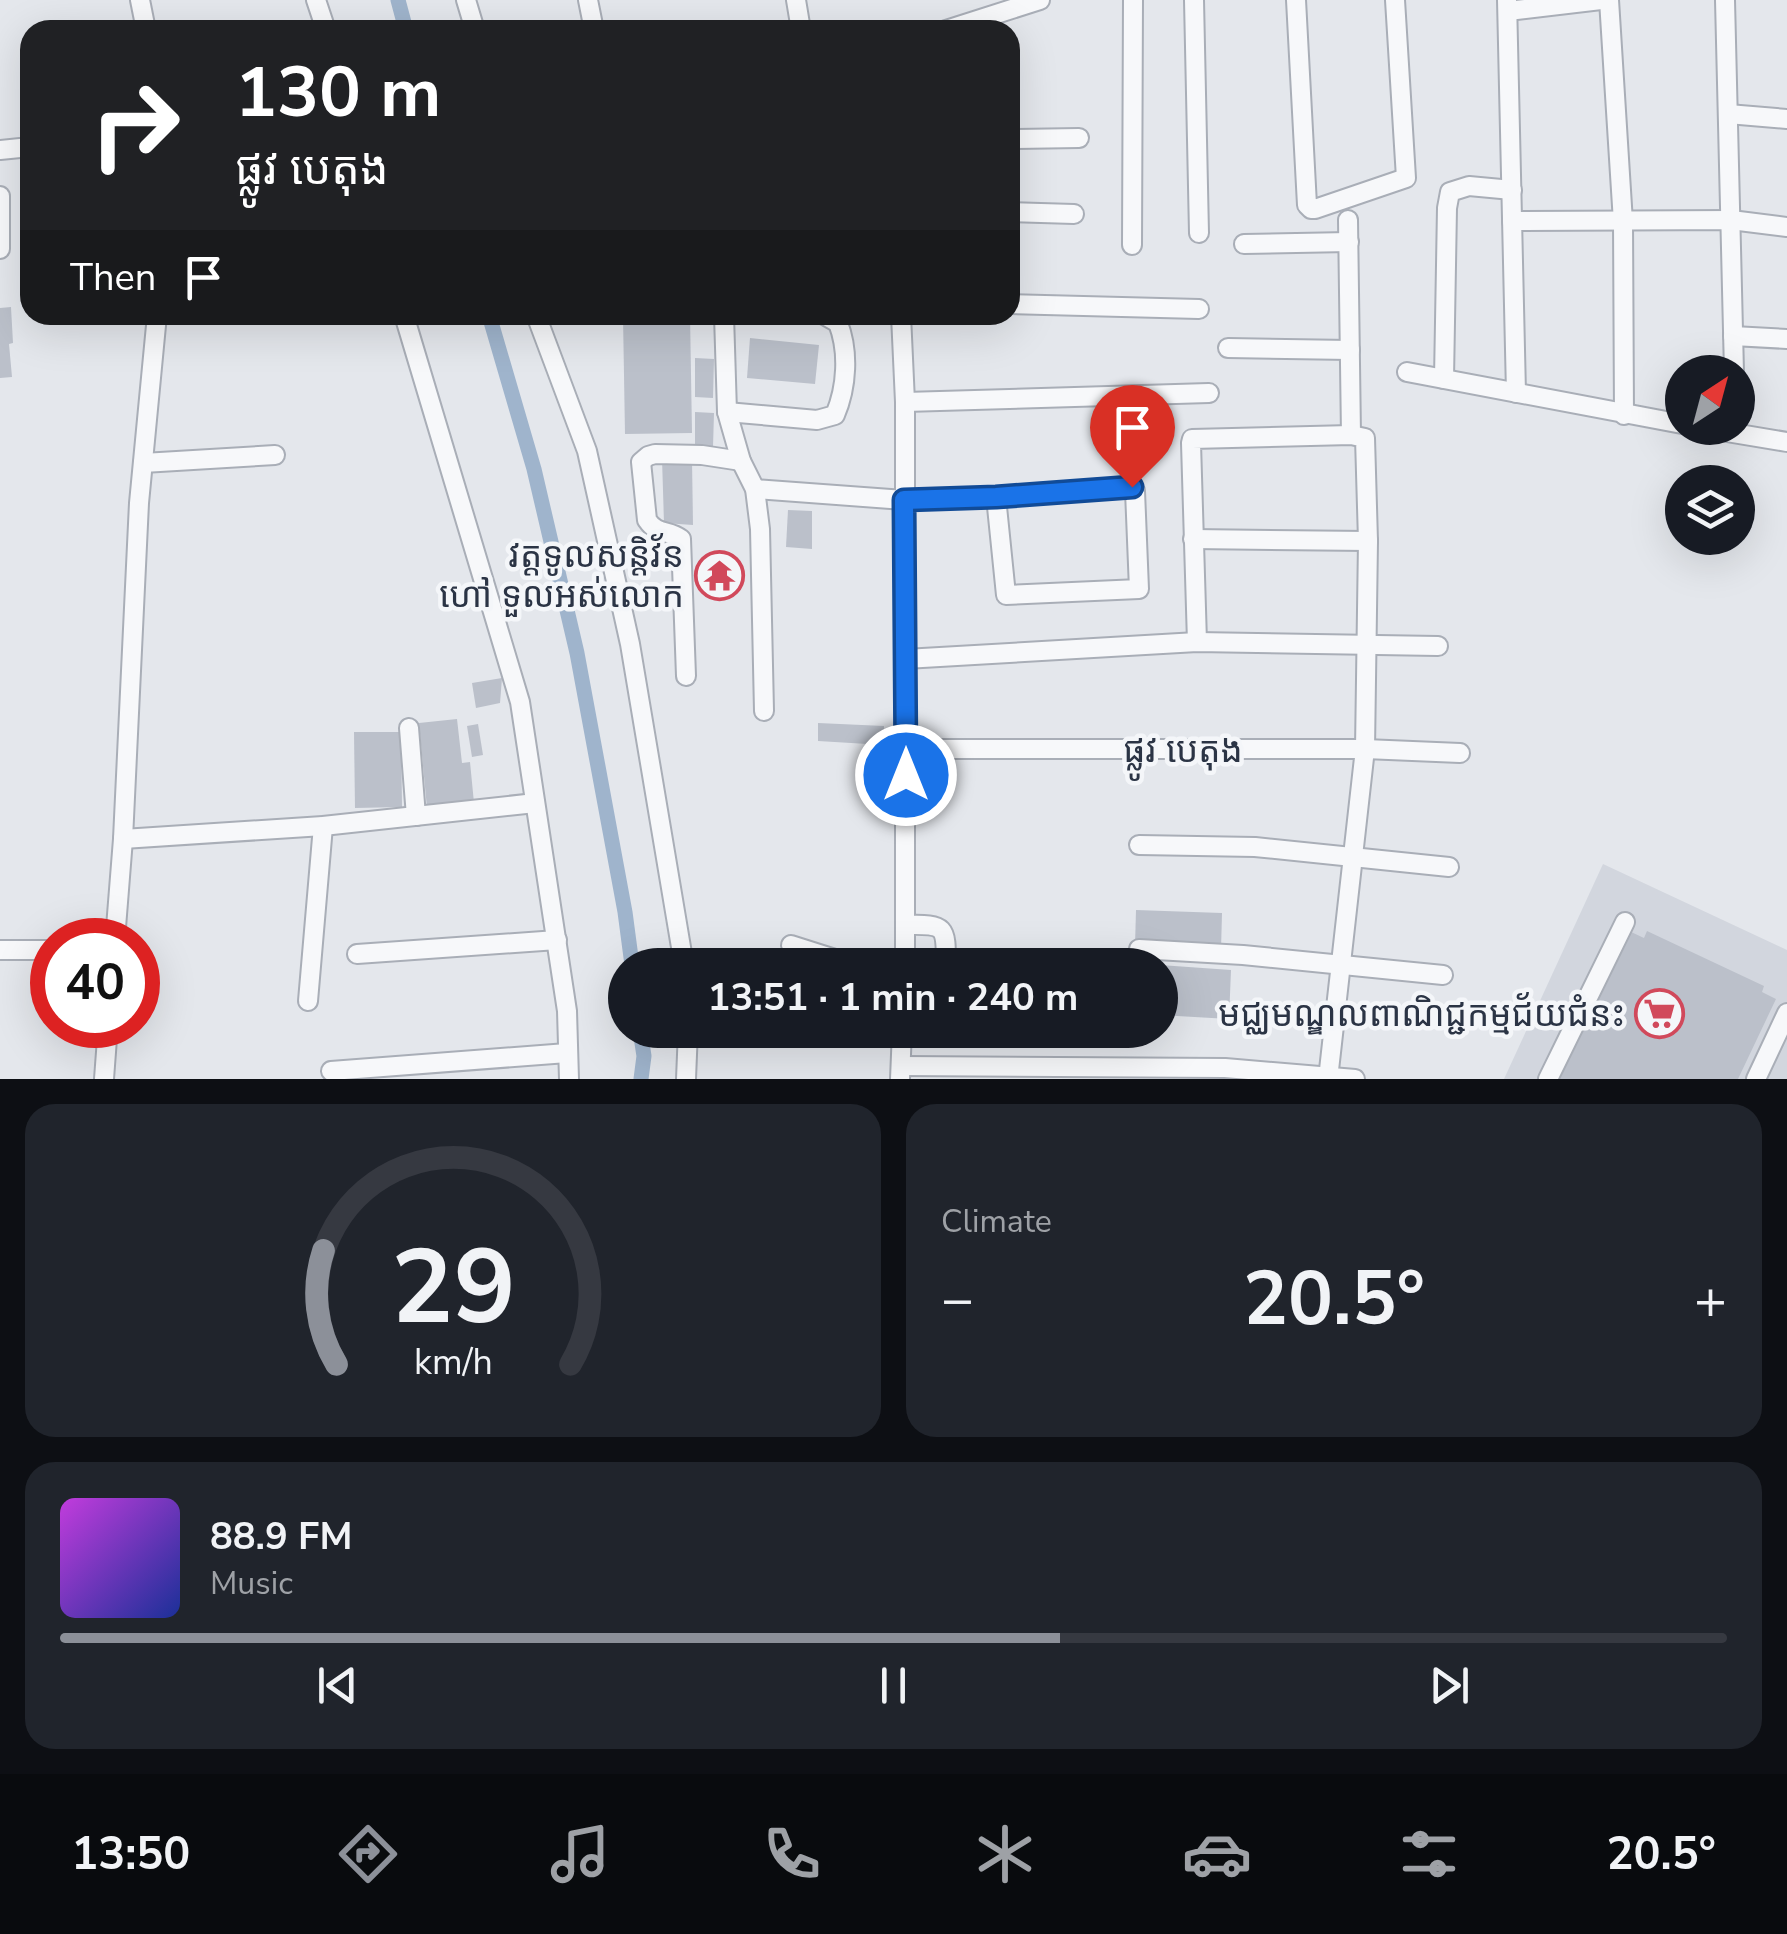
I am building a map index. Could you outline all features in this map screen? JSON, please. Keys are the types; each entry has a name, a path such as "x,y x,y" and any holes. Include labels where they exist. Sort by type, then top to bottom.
{"street":[{"path":"977,20 1040,0"},
{"path":"1132,245 1133,0"},
{"path":"1194,0 1199,233"},
{"path":"1296,0 1307,205 1316,210 1406,178 1394,0"},
{"path":"1516,393 1507,5 1601,0"},
{"path":"1609,0 1623,222 1624,414"},
{"path":"1725,0 1734,355"},
{"path":"1728,114 1787,119"},
{"path":"1020,140 1078,138"},
{"path":"1444,379 1450,192 1469,186 1512,190"},
{"path":"0,196 0,249"},
{"path":"1020,212 1074,214"},
{"path":"1348,220 1351,436"},
{"path":"1512,220 1731,220 1787,227"},
{"path":"1244,244 1349,242"},
{"path":"1020,304 1200,309"},
{"path":"116,918 138,504 156,325"},
{"path":"407,325 520,702 567,1011 568,1079"},
{"path":"540,325 586,451 630,644 681,948"},
{"path":"724,325 727,412 755,489 760,528 764,711"},
{"path":"727,412 817,420 836,415 842,399 846,342 839,325"},
{"path":"901,325 905,402 905,948"},
{"path":"1733,336 1787,339"},
{"path":"1228,348 1350,350"},
{"path":"1407,372 1665,421"},
{"path":"905,402 1209,393"},
{"path":"1755,435 1787,442"},
{"path":"1197,642 1192,439 1365,438 1366,749 1328,1078"},
{"path":"686,676 681,538 658,532 646,520 642,462 655,454 742,461"},
{"path":"142,463 275,455"},
{"path":"755,489 904,500 1134,488 1140,586 1136,590 1006,595 996,497"},
{"path":"1193,540 1368,541"},
{"path":"905,659 1197,642 1438,646"},
{"path":"409,728 416,816"},
{"name":"ផ្លូវ បេតុង","path":"906,749 1366,749 1460,753"},
{"path":"122,839 323,826 534,804"},
{"path":"308,1001 323,826"},
{"path":"1139,845 1255,846 1449,868"},
{"path":"1548,1079 1625,922"},
{"path":"906,925 933,924 946,938 946,948"},
{"path":"357,954 556,940"},
{"path":"790,944 802,948"},
{"path":"0,950 30,950"},
{"path":"1178,951 1443,975"},
{"path":"1756,1079 1787,1013"},
{"path":"104,1079 106,1048"},
{"path":"686,1079 687,1048"},
{"path":"902,1048 901,1073 1226,1068 1355,1079"},
{"path":"331,1071 567,1053"}],"shaded area":[{"name":"មជ្ឈមណ្ឌលពាណិជ្ជកម្មជ័យជំនះ","path":"1603,864 1787,950 1787,1079 1504,1079"}],"building":[{"path":"11,307 12,377 0,378 0,308"},
{"path":"623,325 690,325 692,433 625,434"},
{"path":"750,338 819,345 815,384 747,378"},
{"path":"695,358 714,359 713,398 695,397"},
{"path":"695,412 714,413 713,447 695,447"},
{"path":"662,459 692,460 693,525 664,523"},
{"path":"788,510 812,511 812,549 786,547"},
{"path":"502,678 500,703 476,708 472,683"},
{"path":"457,719 462,763 470,762 474,803 427,808 419,723"},
{"path":"818,723 884,726 884,745 818,741"},
{"path":"478,724 483,755 472,757 467,726"},
{"path":"354,732 401,732 402,807 355,808"},
{"path":"1136,910 1222,913 1221,950 1135,946"},
{"path":"1629,931 1644,938 1647,931 1764,986 1762,992 1776,999 1738,1079 1559,1079"},
{"path":"1178,966 1231,970 1229,1019 1178,1016"}],"waterway":[{"path":"398,0 403,20"},
{"path":"492,325 534,469 577,653 630,948"},
{"path":"641,1079 643,1048"}],"place":[{"name":"វត្តទូលសន្តិវ័ន ហៅ ទួលអស់លោក","path":"719,575"},
{"name":"មជ្ឈមណ្ឌលពាណិជ្ជកម្មជ័យជំនះ","path":"1660,1014"}],"route":[{"path":"906,775 904,500 1132,487"}]}
